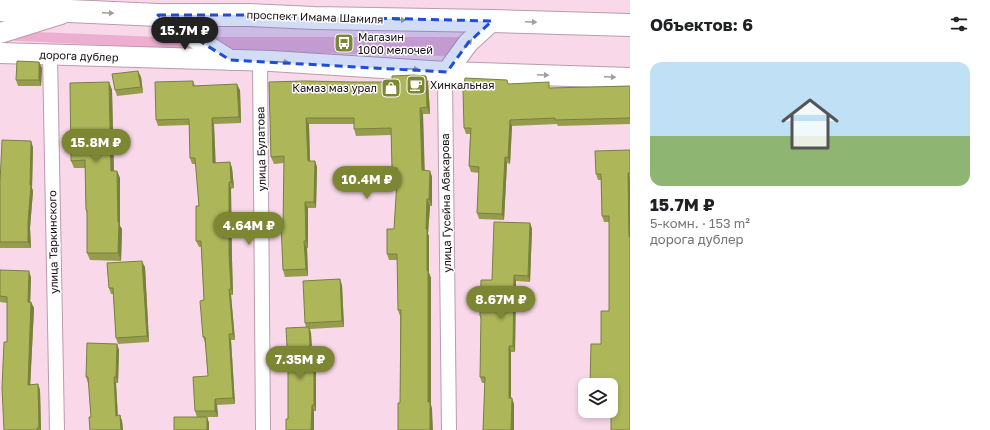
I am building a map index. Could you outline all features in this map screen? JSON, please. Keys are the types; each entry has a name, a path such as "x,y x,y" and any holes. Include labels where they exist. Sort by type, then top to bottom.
{"main road":[{"name":"проспект Имама Шамиля","path":"7,7 158,15 248,15 630,25"},
{"path":"0,33 69,11"},
{"path":"158,15 230,60 447,72 630,78"},
{"path":"447,72 468,43 492,21"},
{"name":"дорога дублер","path":"0,53 230,60"}],"street":[{"name":"улица Таркинского","path":"50,55 56,430"},
{"name":"улица Булатова","path":"260,61 263,430"},
{"name":"улица Гусейна Абакарова","path":"447,72 445,80 449,430"}],"highlighted area":[{"path":"158,15 248,15 492,21 468,43 447,72 230,60"}],"shaded area":[{"path":"12,31 183,38 200,48 158,48 0,40"},
{"path":"203,37 468,37 447,56 227,51"}],"building":[{"path":"17,61 39,62 39,80 16,80"},
{"path":"138,71 141,87 115,90 112,74"},
{"path":"392,76 426,76 427,107 420,108 422,170 430,171 426,229 428,271 428,402 430,402 430,430 398,430 398,403 400,403 401,310 398,310 397,254 387,254 387,229 394,229 397,168 392,168 391,128 354,129 354,118 306,118 308,161 315,161 314,202 305,202 306,241 304,241 306,269 283,270 281,225 283,225 284,156 271,157 269,82 392,82"},
{"path":"465,78 507,80 508,84 549,82 549,88 630,86 630,118 555,120 555,118 510,120 508,158 505,157 502,214 477,213 479,167 469,166 471,128 464,128 463,91"},
{"path":"193,81 193,86 237,84 239,117 212,118 213,163 230,162 231,182 229,182 229,254 231,289 229,289 233,334 229,334 233,398 215,399 215,411 195,411 193,377 208,376 200,301 204,300 201,241 196,241 196,206 199,206 195,158 190,158 189,119 156,120 155,82"},
{"path":"109,82 111,171 117,171 119,222 118,253 87,253 85,160 71,161 70,83"},
{"path":"2,140 31,141 31,185 28,242 0,242"},
{"path":"630,150 630,173 628,173 630,237 630,430 611,430 611,418 618,418 618,378 590,378 591,344 601,344 601,311 609,311 609,216 602,216 601,174 596,174 595,151"},
{"path":"494,222 530,223 528,276 514,275 513,346 509,346 509,398 512,398 511,430 483,430 485,377 480,377 481,280 492,280"},
{"path":"142,261 147,336 116,338 113,288 109,288 107,263"},
{"path":"0,270 29,271 28,302 31,302 28,385 38,384 39,428 37,428 37,430 4,430 2,388 4,342 7,342 7,297 0,296"},
{"path":"340,279 342,321 305,323 303,281"},
{"path":"309,327 311,366 314,366 314,405 312,405 311,430 286,430 286,419 288,419 288,366 286,328"},
{"path":"87,343 117,344 116,377 114,377 116,416 120,415 121,430 90,430 89,417 91,417 88,377 86,377"},
{"path":"174,417 207,417 207,430 174,430"}],"place":[{"name":"Магазин 1000 мелочей","path":"344,43"},
{"name":"Хинкальная","path":"416,85"},
{"name":"Камаз маз урал","path":"391,88"}]}
